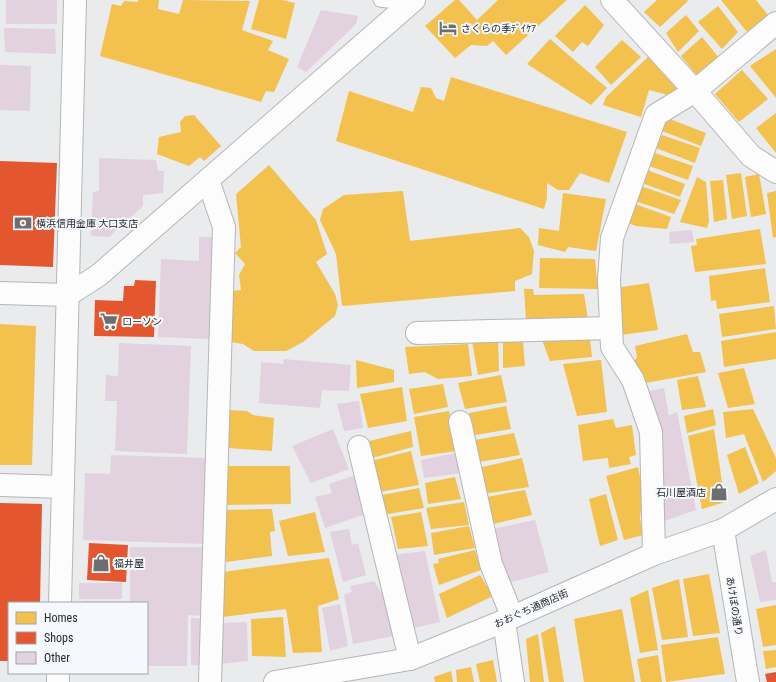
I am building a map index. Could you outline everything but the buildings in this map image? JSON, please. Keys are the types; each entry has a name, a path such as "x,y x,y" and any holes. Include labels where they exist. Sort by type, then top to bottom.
{"street":[{"path":"60,602 75,0"},
{"path":"612,0 695,91 751,156 776,172"},
{"path":"0,293 68,295 98,275 412,2"},
{"path":"654,554 651,432 633,380 612,347 609,280 612,238 656,116 695,91 776,23"},
{"path":"208,180 224,227 210,682"},
{"path":"417,332 611,328"},
{"path":"460,422 491,564 508,619 513,682"},
{"path":"359,447 410,659"},
{"path":"0,485 63,487"},
{"name":"おおぐち通商店街","path":"275,682 410,659 508,619 654,554 723,530 776,499"},
{"name":"あけぼの通り","path":"723,530 748,682"}],"lane":[{"path":"380,0 412,2"}],"place":[{"name":"さくらの季ﾃﾞｲｹｱ","path":"448,28"},
{"name":"横浜信用金庫 大口支店","path":"23,223"},
{"name":"ローソン","path":"109,321"},
{"name":"石川屋酒店","path":"719,492"},
{"name":"福井屋","path":"101,563"}]}
